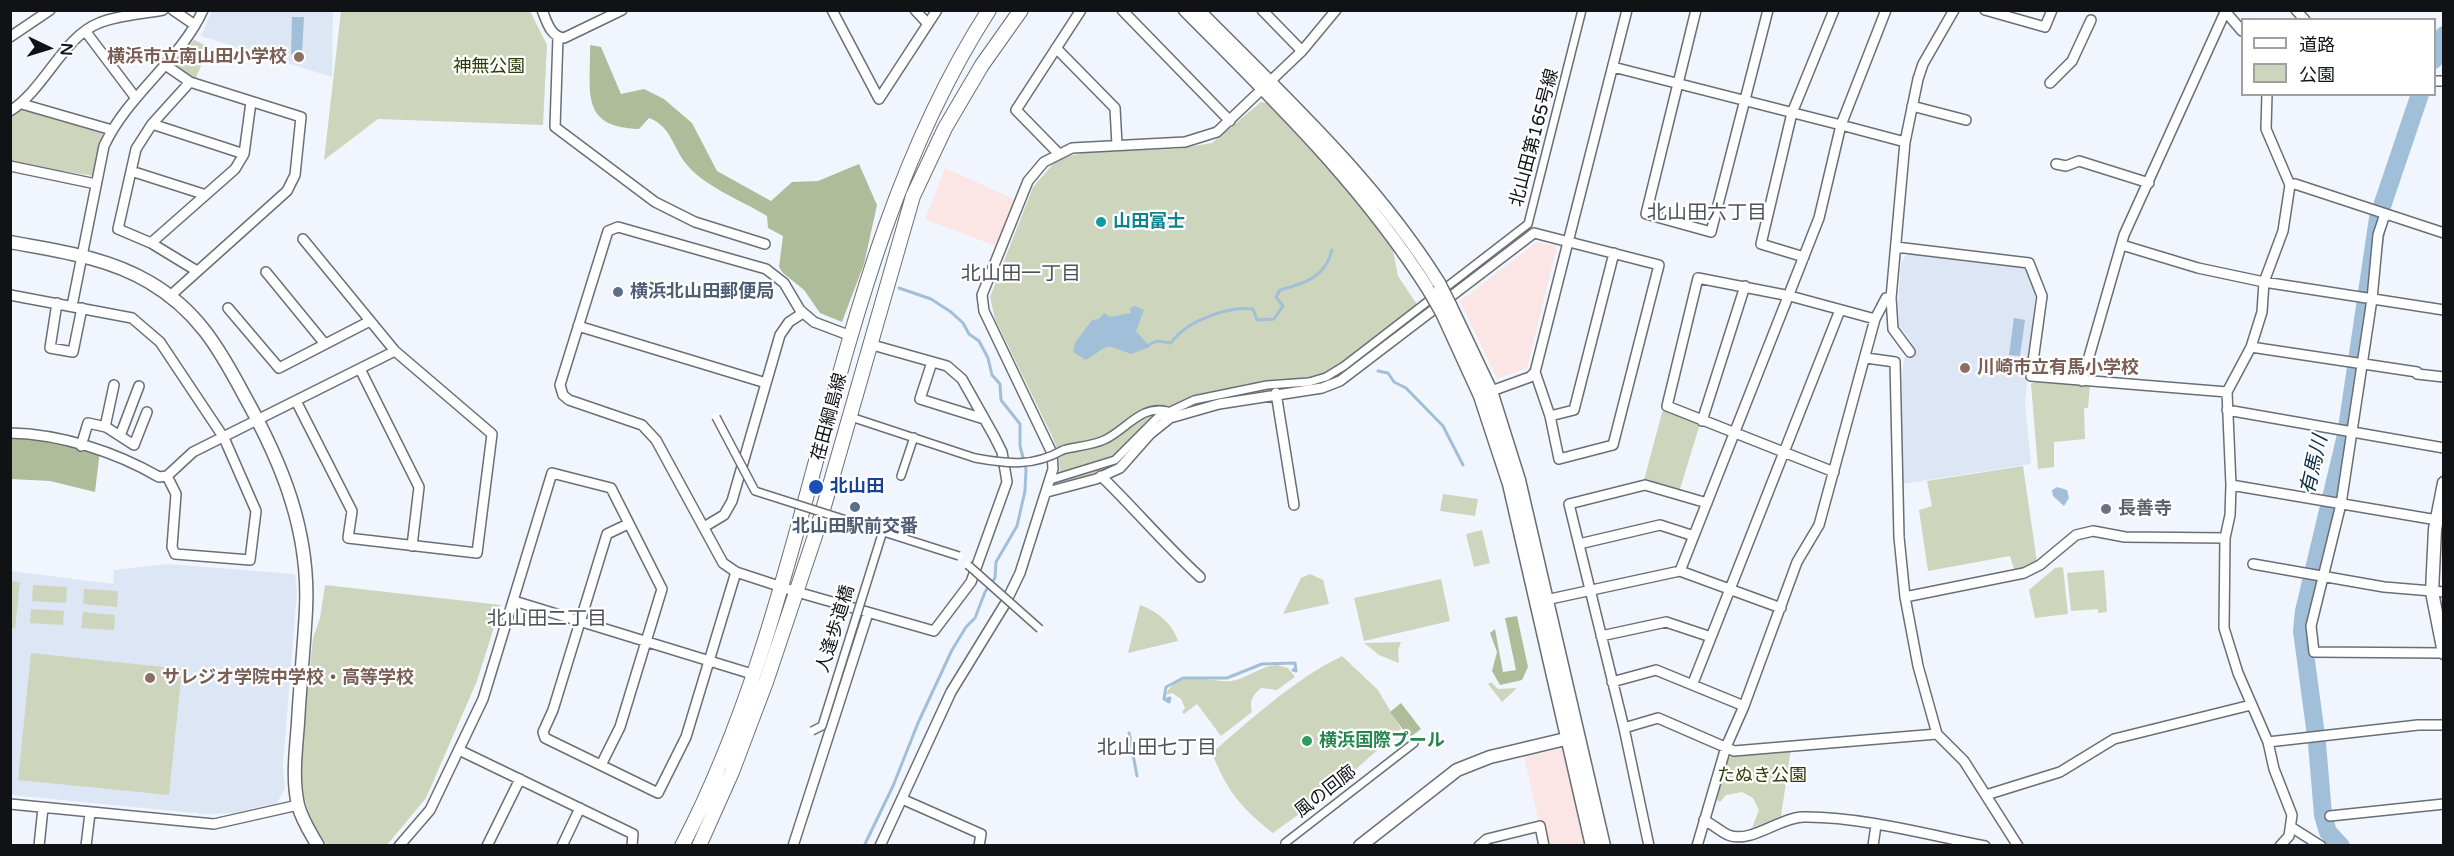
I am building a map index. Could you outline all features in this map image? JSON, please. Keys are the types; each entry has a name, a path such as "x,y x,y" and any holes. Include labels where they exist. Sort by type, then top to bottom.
{"main road":[{"name":"荏田綱島線","path":"682,846 720,764 752,674 805,508 851,336 896,196 960,55 989,10"},
{"name":"荏田綱島線","path":"699,846 737,760 797,592 818,527 913,196 945,128 982,65 1021,10"}],"street":[{"path":"10,37 50,10"},
{"path":"10,111 22,104 78,37 98,23 163,10"},
{"path":"173,10 195,25"},
{"path":"57,303 50,348 73,352 82,256 104,146 135,97 195,25 203,10"},
{"path":"542,10 552,31 558,37 564,38 618,11"},
{"path":"832,10 879,99 937,10"},
{"path":"915,10 928,24"},
{"path":"1058,153 1016,110 1081,10"},
{"path":"1122,10 1230,120"},
{"path":"1185,10 1353,166 1391,212 1433,291 1446,309 1486,393 1520,480 1541,601 1573,737 1604,846"},
{"path":"1198,10 1266,86"},
{"path":"1262,10 1302,51"},
{"path":"882,845 951,692 1003,608 1020,573 1053,469 1052,453 984,311 982,295 1028,181 1036,170 1058,153 1085,146 1185,142 1217,132 1302,51 1336,10"},
{"name":"北山田第165号線","path":"1168,411 1194,400 1248,388 1302,383 1326,377 1344,366 1433,291 1528,224 1581,10"},
{"path":"1486,393 1530,377 1534,372 1627,10"},
{"path":"1696,10 1646,214 1711,232 1767,10"},
{"path":"1804,257 1761,244 1792,113 1834,10"},
{"path":"1680,571 1819,218 1841,125 1886,10"},
{"path":"1910,352 1893,329 1891,298 1905,142 1923,64 1954,10"},
{"path":"1985,10 2044,27 2052,10"},
{"path":"2082,381 2122,245 2226,11 2241,30"},
{"path":"2050,83 2072,61 2091,20"},
{"path":"86,32 135,97"},
{"path":"558,37 555,127 655,202 695,222 765,244"},
{"path":"1056,48 1114,108 1117,145"},
{"path":"164,64 190,82 301,117 295,175 287,191 170,296"},
{"path":"1612,67 1905,142"},
{"path":"190,82 152,124 136,149 118,229 151,243 197,271"},
{"path":"2267,96 2266,129 2290,185 2283,231 2264,282 2262,312 2251,347 2227,392 2231,485 2230,515 2225,538 2224,628 2238,673 2268,742 2274,769 2292,815 2289,836 2280,846"},
{"path":"151,243 203,194 235,169 244,154 251,102"},
{"path":"22,104 112,130"},
{"path":"1912,106 1965,120"},
{"path":"152,124 244,154"},
{"path":"2056,164 2066,166 2079,161 2149,183"},
{"path":"10,166 96,183"},
{"path":"131,171 203,194"},
{"path":"2290,185 2295,184 2444,233"},
{"path":"2385,214 2378,235 2372,299 2348,430 2341,504 2311,626 2314,652 2444,653 2438,592 2437,520 2444,483"},
{"path":"851,336 814,322 803,313 784,283 766,269 618,227 608,231 560,385 563,395 577,404 642,425 656,440 723,562 736,572 934,631 971,582 1007,482 1002,452 962,379 947,366 869,344"},
{"path":"1047,492 1120,468 1150,434 1170,418 1219,404 1276,393 1322,388 1340,381 1534,233 1659,265 1613,445 1559,459 1550,416 1534,372"},
{"path":"296,401 352,511 348,538 477,553 492,434 394,351 303,239"},
{"path":"10,242 82,256 130,271 170,296 205,328 219,346 259,421 280,464 296,508 306,566 306,611 294,766 298,805 318,846"},
{"path":"2122,245 2198,268 2264,282 2444,310"},
{"path":"1896,247 2029,263 2042,296 2031,376 2227,392"},
{"path":"1550,416 1574,410 1614,253"},
{"path":"266,272 325,344"},
{"path":"1834,472 1667,406 1698,278 1790,296 1875,318"},
{"path":"1702,421 1745,286"},
{"path":"10,295 132,318 160,342 224,438 256,511 250,560 175,554 172,548 176,494 166,476"},
{"path":"1697,846 1726,747 1744,706 1797,562 1819,525 1875,318 1886,298 1891,298"},
{"path":"228,308 279,368 370,321"},
{"path":"1693,683 1840,309"},
{"path":"704,527 724,515 732,501 780,335 789,322 803,313"},
{"path":"579,326 766,384"},
{"path":"2251,347 2444,377"},
{"path":"10,433 31,433 81,446 123,458 159,477 166,476 193,452 259,421 394,351"},
{"path":"1866,358 1895,362 1897,369 1895,398 1899,537 1905,597 1918,666 1937,734 1964,761 2016,845"},
{"path":"932,362 920,399 984,419"},
{"path":"360,369 419,487 412,546"},
{"path":"105,427 114,386"},
{"path":"120,436 139,386"},
{"path":"1276,393 1294,505"},
{"path":"2228,410 2444,447"},
{"path":"1050,480 1115,460 1158,417 1168,411"},
{"path":"857,419 975,458 1008,464 1032,463 1063,450 1085,447 1102,441 1148,412 1168,411"},
{"path":"81,446 88,423 105,427 134,445 147,412"},
{"path":"716,417 755,491 959,556 1040,629"},
{"path":"901,476 914,437"},
{"path":"399,846 430,810 483,699 552,473 610,488 662,589 620,727 601,765"},
{"path":"1101,476 1143,517 1161,541 1200,577"},
{"path":"1649,846 1624,728 1569,504 1645,485 1707,503"},
{"path":"2231,485 2437,520"},
{"name":"人逢歩道橋","path":"812,731 822,726 886,522"},
{"path":"628,524 607,534 553,710 543,732 545,738 658,793 686,737 736,572"},
{"path":"1579,544 1660,525 1694,536"},
{"path":"1905,597 2024,573 2040,565 2076,535 2094,531 2125,537 2225,538"},
{"path":"2253,564 2438,592"},
{"path":"1541,601 1680,571 1781,608"},
{"path":"514,601 752,674"},
{"path":"793,846 868,613"},
{"path":"1601,636 1666,622 1711,637"},
{"path":"1612,682 1656,670 1693,683 1744,706"},
{"path":"1986,795 2060,772 2114,739 2251,705"},
{"path":"1624,728 1658,718 1734,751 1937,734"},
{"path":"2268,742 2418,725 2444,725"},
{"path":"1360,846 1456,770 1490,757 1573,737"},
{"path":"1573,737 1592,846"},
{"name":"風の回廊","path":"1285,843 1414,743"},
{"path":"459,750 633,834 632,846"},
{"path":"487,846 520,779"},
{"path":"902,799 981,834 979,846"},
{"path":"10,804 214,824 298,805"},
{"path":"2330,816 2444,804"},
{"path":"39,846 43,808"},
{"path":"562,846 580,808"},
{"path":"86,846 90,813"},
{"path":"1704,820 1728,835 1740,837 1788,818 1805,817 1876,825 1985,846"},
{"path":"1873,846 1876,825"},
{"path":"1479,846 1487,839 1540,826 1544,846"},
{"path":"2291,827 2321,846"}],"shaded area":[{"name":"横浜市立南山田小学校","path":"212,11 333,11 332,77 201,36"},
{"path":"945,168 1016,200 995,246 925,219"},
{"path":"1537,242 1557,246 1527,368 1497,379 1460,301"},
{"name":"川崎市立有馬小学校","path":"1909,254 2027,268 2035,295 2025,404 2031,464 1902,484 1902,377 1904,359 1910,352 1911,342 1899,325 1898,302 1901,264 1905,256"},
{"name":"サレジオ学院中学校・高等学校","path":"167,564 295,574 297,591 283,766 285,788 277,803 233,813 204,814 11,795 11,571 113,584 114,570"},
{"path":"1563,748 1585,845 1550,845 1544,822 1539,823 1524,757"}],"green space":[{"name":"神無公園","path":"341,11 530,11 547,45 543,125 378,119 324,160"},
{"path":"194,40 209,47 195,80 169,64"},
{"path":"590,45 601,47 621,94 644,89 664,99 692,123 717,171 771,201 792,182 818,181 859,164 877,205 864,264 842,322 820,313 804,290 783,273 779,267 783,236 768,228 767,216 714,187 695,173 682,158 663,127 649,118 639,129 620,127 606,122 597,114 590,92"},
{"path":"1261,102 1267,103 1368,211 1392,245 1398,276 1420,309 1337,377 1312,387 1264,390 1205,404 1142,438 1119,462 1098,473 1061,484 1058,452 1053,438 995,319 990,297 1033,187 1053,164 1069,156 1091,151 1176,149 1212,143"},
{"path":"21,109 103,131 94,176 11,163 11,116"},
{"path":"2035,382 2090,385 2088,408 2084,408 2085,439 2054,442 2054,467 2038,469 2031,384"},
{"path":"1663,409 1700,424 1679,492 1644,480"},
{"path":"10,434 100,450 95,492 50,481 11,479"},
{"path":"2023,466 2037,562 2015,572 2010,556 1928,571 1919,510 1932,506 1927,481"},
{"path":"1443,494 1478,499 1475,516 1440,511"},
{"path":"1482,530 1490,563 1474,567 1466,534"},
{"path":"2063,567 2068,614 2035,618 2029,590 2055,568"},
{"path":"2104,570 2107,612 2098,613 2098,609 2071,611 2067,573"},
{"path":"1310,574 1323,580 1329,604 1283,614 1301,578"},
{"path":"1441,579 1450,621 1364,641 1354,598"},
{"path":"10,581 20,582 15,629 11,628"},
{"path":"33,585 67,587 66,603 32,601"},
{"path":"325,585 501,605 477,681 426,798 387,845 327,845 312,820 304,798 301,755 304,715 313,638 320,618"},
{"path":"84,589 118,591 117,607 83,604"},
{"path":"1140,605 1164,619 1178,641 1128,653"},
{"path":"31,609 64,611 63,625 30,623"},
{"path":"83,612 115,615 114,630 81,628"},
{"path":"1517,616 1528,667 1522,680 1500,685 1492,671 1497,652 1490,633 1495,629 1503,672 1516,670 1505,618"},
{"path":"1401,642 1398,650 1399,663 1379,655 1364,643"},
{"path":"31,653 182,669 169,795 18,780"},
{"name":"横浜国際プール","path":"1342,656 1378,690 1401,729 1336,787 1273,833 1236,798 1223,778 1212,753 1290,688"},
{"path":"1277,665 1288,668 1295,677 1277,690 1261,688 1252,698 1252,712 1221,736 1197,704 1184,714 1182,712 1185,708 1181,699 1172,693 1166,695 1179,681 1197,678 1236,680 1266,667"},
{"path":"1491,682 1498,689 1517,688 1502,702 1488,684"},
{"path":"1401,703 1421,729 1409,738 1390,712"},
{"name":"たぬき公園","path":"1791,749 1781,816 1752,828 1759,810 1753,798 1742,792 1726,795 1720,802 1714,798 1728,758 1734,754"}],"water":[{"path":"292,17 304,17 302,54 291,54"},
{"path":"1135,306 1144,310 1136,331 1150,347 1131,354 1107,347 1086,360 1073,352 1075,343 1092,320 1099,319 1104,313 1110,317 1131,313 1130,308"},
{"path":"2014,318 2025,320 2020,356 2009,355"},
{"path":"2057,487 2067,490 2069,498 2064,506 2053,496 2052,490"}],"waterway":[{"name":"有馬川","path":"2436,55 2444,35"},
{"name":"有馬川","path":"2341,846 2328,832 2323,815 2317,743 2302,631 2304,611 2346,435 2378,218 2419,96"},
{"path":"1148,345 1157,341 1171,343 1178,335 1197,322 1232,310 1253,309 1257,320 1274,319 1283,306 1276,297 1280,290 1313,278 1324,267 1332,250"},
{"path":"864,846 893,786 918,723 952,650 966,627 975,618 985,592 995,578 996,562 1017,526 1025,491 1026,469 1020,446 1020,424 1001,400 1000,384 992,375 988,358 979,341 969,334 963,323 951,312 931,299 899,288"},
{"path":"1378,371 1388,373 1394,382 1406,388 1443,426 1463,465"},
{"path":"1167,699 1170,698 1169,702 1164,699 1166,687 1183,678 1227,678 1262,664 1295,663 1296,671 1293,670 1295,669"},
{"path":"1129,733 1137,776"}],"place":[{"name":"横浜市立南山田小学校","path":"299,57"},
{"name":"山田富士","path":"1101,222"},
{"name":"横浜北山田郵便局","path":"618,292"},
{"name":"川崎市立有馬小学校","path":"1965,368"},
{"name":"北山田","path":"816,487"},
{"name":"北山田駅前交番","path":"855,507"},
{"name":"長善寺","path":"2106,509"},
{"name":"サレジオ学院中学校・高等学校","path":"150,678"},
{"name":"横浜国際プール","path":"1307,741"}],"district":[{"name":"北山田六丁目","path":"1707,214"},
{"name":"北山田一丁目","path":"1021,275"},
{"name":"北山田二丁目","path":"547,620"},
{"name":"北山田七丁目","path":"1157,749"}]}
